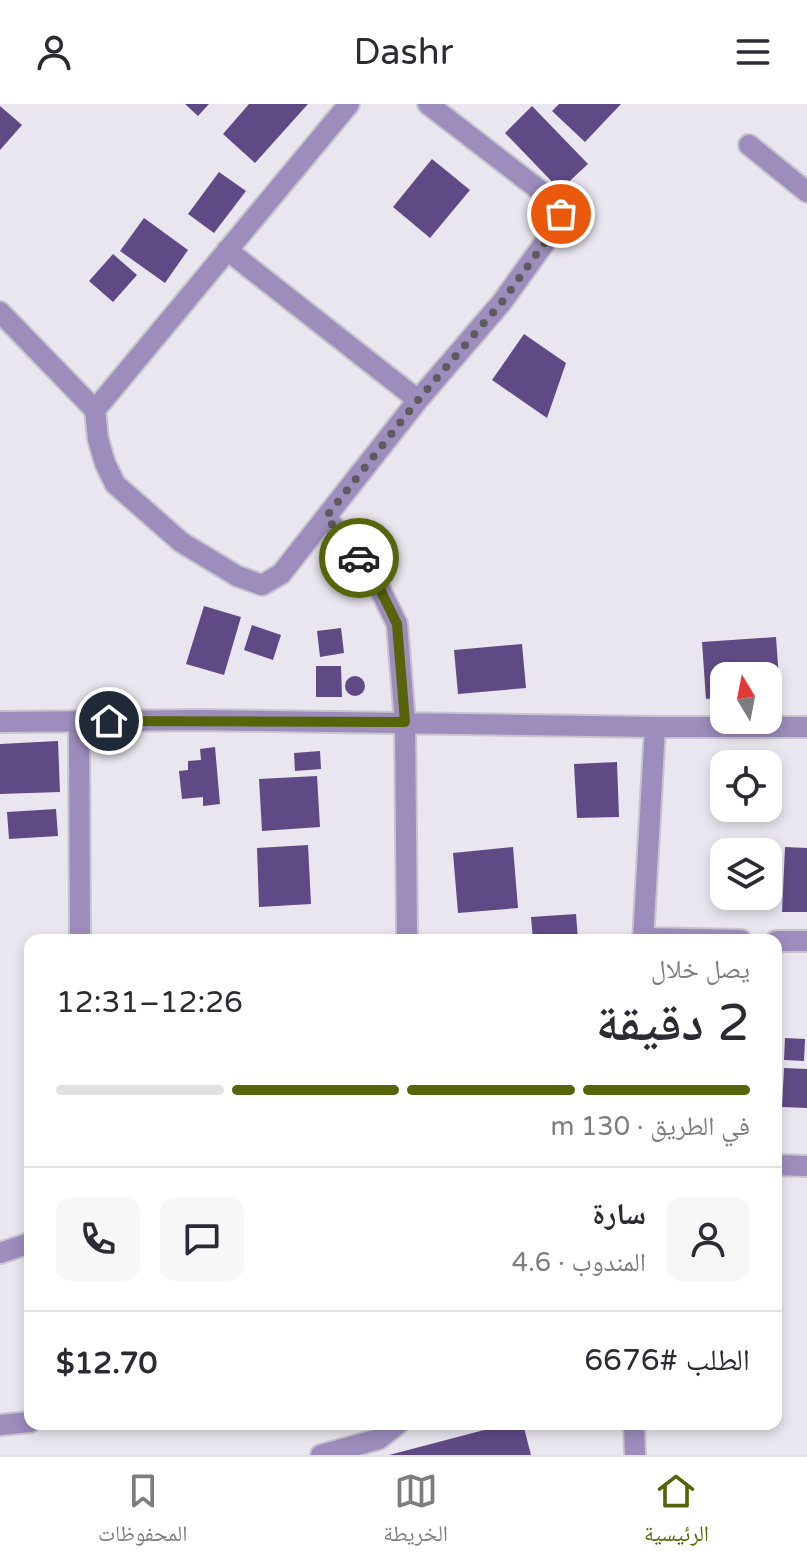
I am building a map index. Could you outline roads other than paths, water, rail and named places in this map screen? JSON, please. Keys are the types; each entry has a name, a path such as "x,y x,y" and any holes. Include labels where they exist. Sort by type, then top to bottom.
{"street":[{"path":"95,410 349,104"},
{"path":"0,312 95,410 98,439 115,484 181,542 237,576 262,585 281,574 418,400 502,302 561,220 561,214 551,199 428,104"},
{"path":"749,145 807,192"},
{"path":"227,250 418,400"},
{"path":"326,517 375,579 397,624 405,722 407,934"},
{"path":"0,722 215,720 807,727"},
{"path":"79,721 80,934"},
{"path":"643,934 655,727"},
{"path":"782,941 807,941"},
{"path":"782,1165 807,1166"},
{"path":"0,1253 24,1245"},
{"path":"0,1425 24,1423"},
{"path":"321,1455 379,1439 390,1430"},
{"path":"634,1430 635,1455"}]}
